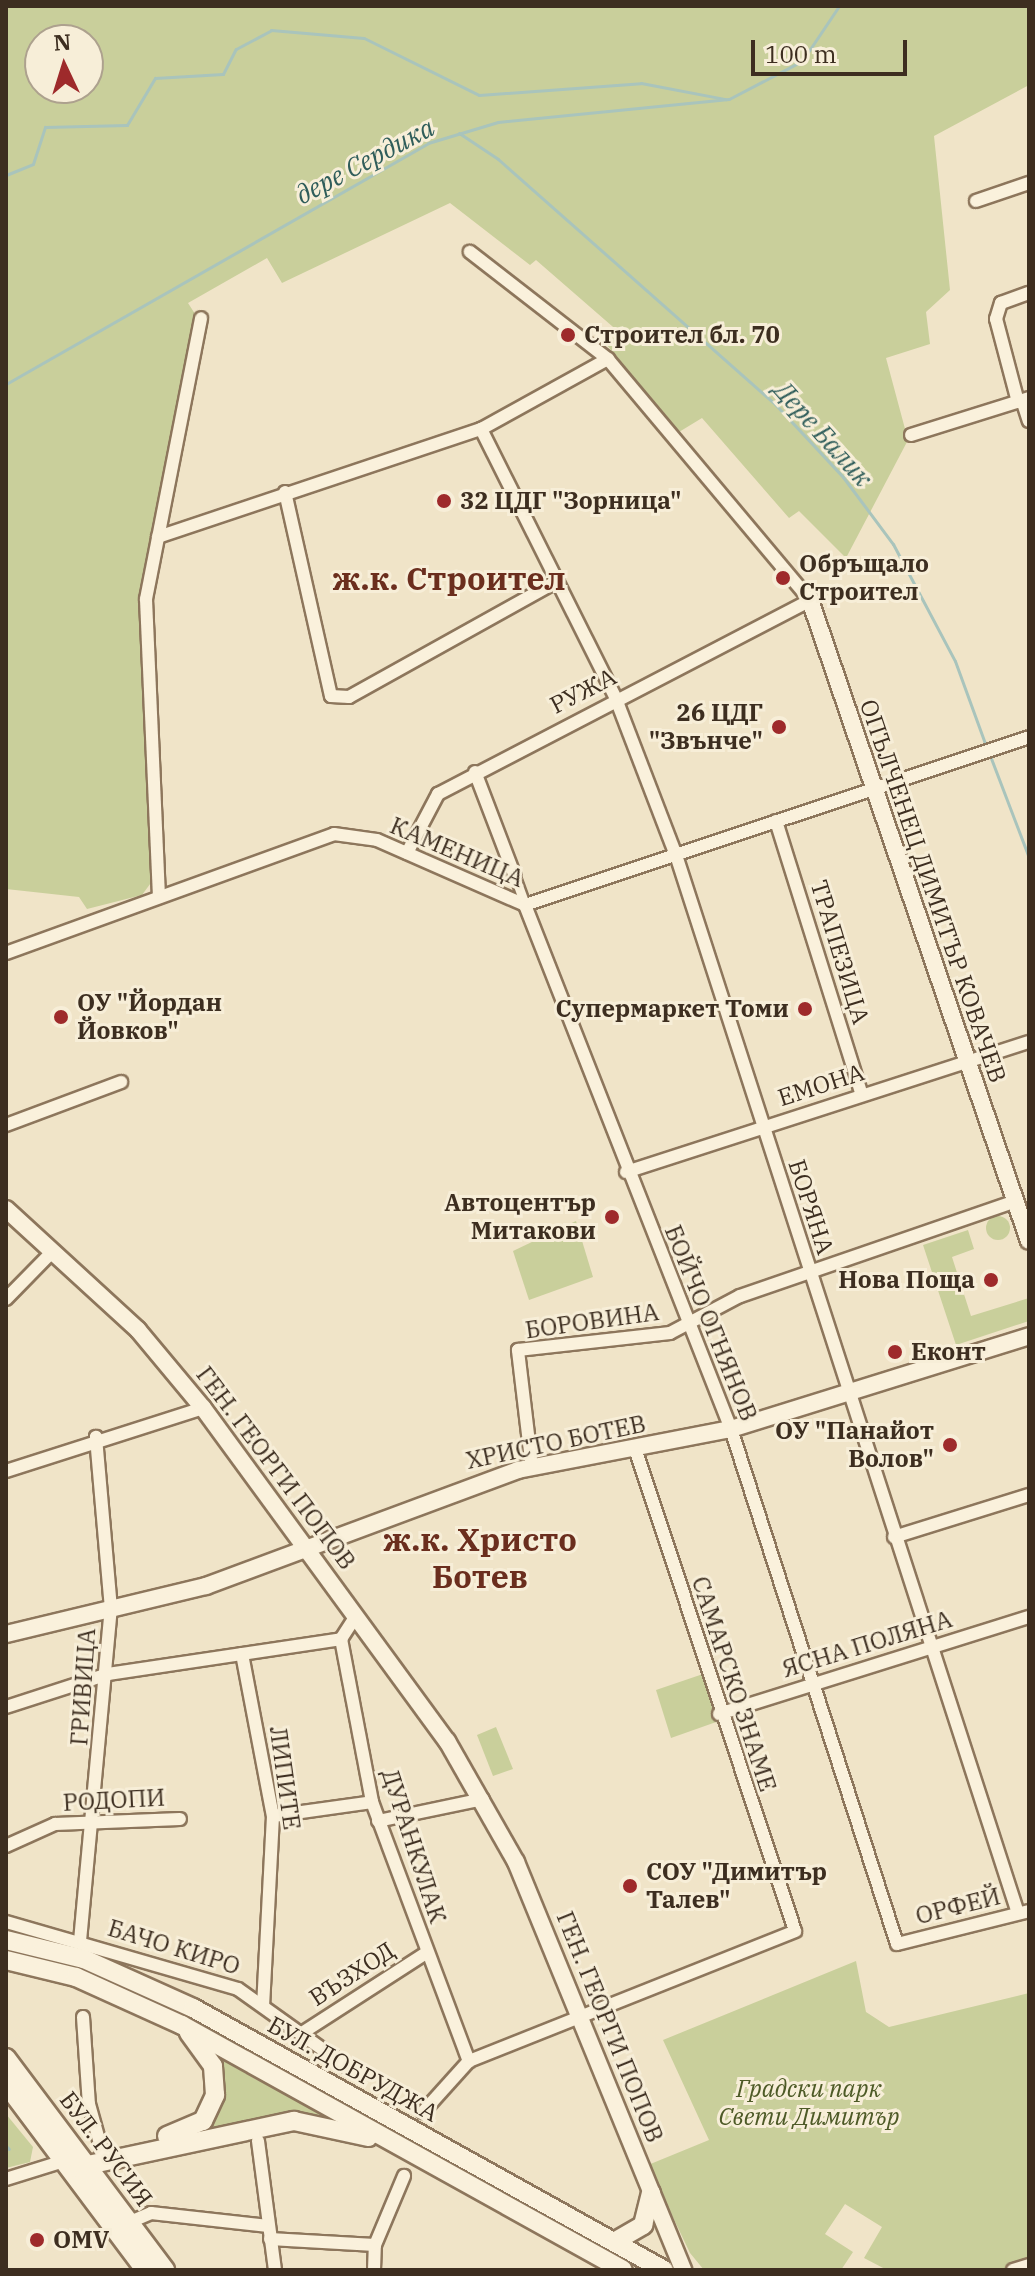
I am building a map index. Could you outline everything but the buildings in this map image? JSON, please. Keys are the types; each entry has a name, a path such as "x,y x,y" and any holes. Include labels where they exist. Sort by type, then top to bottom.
{"main road":[{"name":"БУЛ. ДОБРУДЖА","path":"6,1940 97,1964 193,2008 664,2270"},
{"name":"БУЛ. ДОБРУДЖА","path":"15,1961 182,2025 623,2270"},
{"path":"83,2160 203,2121 216,2081 182,2025"},
{"name":"БУЛ. РУСИЯ","path":"6,2058 165,2270"},
{"name":"БУЛ. РУСИЯ","path":"6,2084 83,2160 145,2270"},
{"path":"83,2160 128,2156 294,2121 408,2150"},
{"path":"116,2202 112,2171 128,2156"},
{"path":"614,2242 643,2225 651,2193"}],"street":[{"path":"976,201 1029,183"},
{"path":"470,252 608,359 810,600"},
{"path":"1029,293 1001,303 996,319 1029,421"},
{"path":"159,897 146,599 201,318"},
{"path":"158,537 285,492 481,429 608,359"},
{"path":"911,435 1023,400"},
{"name":"БОРЯНА","path":"481,429 616,699 676,855 846,1392 1024,1912"},
{"path":"285,492 331,696 349,697 557,581"},
{"name":"РУЖА","path":"407,853 429,805 475,772 810,600"},
{"name":"ОПЪЛЧЕНЕЦ ДИМИТЪР КОВАЧЕВ","path":"810,600 1029,1241"},
{"name":"КАМЕНИЦА","path":"6,953 334,834 407,853 525,905 1029,737"},
{"name":"БОЙЧО ОГНЯНОВ","path":"475,772 626,1172 731,1429 897,1944"},
{"name":"ТРАПЕЗИЦА","path":"776,821 862,1095"},
{"name":"ЕМОНА","path":"626,1172 1029,1042"},
{"path":"6,1125 121,1082"},
{"path":"688,1323 809,1274 1016,1201"},
{"name":"ГЕН. ГЕОРГИ ПОПОВ","path":"6,1209 138,1330 203,1408 307,1544 483,1799 581,2017 683,2270"},
{"path":"6,1299 52,1252"},
{"name":"БОРОВИНА","path":"532,1468 518,1350 670,1333 688,1323"},
{"name":"ХРИСТО БОТЕВ","path":"6,1634 206,1586 307,1544 532,1468 731,1429 1029,1336"},
{"path":"6,1471 96,1437 203,1408"},
{"name":"ГРИВИЦА","path":"80,1941 108,1674 111,1609 96,1437"},
{"name":"САМАРСКО ЗНАМЕ","path":"581,2017 795,1931 719,1714 635,1448"},
{"path":"894,1537 1029,1495"},
{"path":"6,1707 108,1674 341,1639 356,1616"},
{"name":"ЯСНА ПОЛЯНА","path":"719,1714 1029,1617"},
{"name":"ДУРАНКУЛАК","path":"341,1639 372,1802 469,2061"},
{"name":"ЛИПИТЕ","path":"242,1654 273,1816 263,2004"},
{"path":"378,1821 483,1799"},
{"path":"273,1816 372,1802"},
{"name":"РОДОПИ","path":"6,1846 55,1824 93,1820 180,1819"},
{"name":"ОРФЕЙ","path":"897,1944 1024,1912"},
{"name":"БАЧО КИРО","path":"6,1922 226,1985 263,2004 353,2071"},
{"name":"ВЪЗХОД","path":"302,2033 426,1953"},
{"path":"6,2179 83,2160 89,2104 83,2017"},
{"path":"423,2112 469,2061 581,2017"},
{"path":"258,2141 275,2270"},
{"path":"374,2270 375,2245 404,2176"},
{"path":"130,2222 151,2213 375,2245"},
{"path":"1013,2270 1029,2265"}],"green space":[{"path":"6,6 1029,6 1029,85 934,136 950,290 926,312 930,344 886,358 908,440 846,558 799,511 789,518 702,418 679,432 606,344 620,333 536,260 530,265 450,203 282,283 267,258 188,303 197,317 141,599 153,880 142,895 87,909 79,897 6,889"},
{"path":"998,1216 1007,1219 1010,1228 1007,1237 998,1240 989,1237 986,1228 989,1219"},
{"path":"576,1221 593,1277 529,1300 513,1251"},
{"path":"968,1230 974,1249 952,1257 971,1316 1029,1298 1029,1321 956,1345 923,1245"},
{"path":"703,1674 719,1721 671,1738 656,1690"},
{"path":"496,1727 513,1769 493,1776 477,1735"},
{"name":"Градски парк Свети Димитър","path":"856,1961 866,2012 889,2027 1029,1993 1029,2270 887,2270 864,2258 882,2227 845,2204 825,2234 853,2252 841,2270 704,2270 690,2253 648,2165 709,2140 663,2040"},
{"path":"207,2046 255,2079 351,2125 289,2112 205,2130 224,2093 221,2069"},
{"path":"6,2114 33,2147 30,2162 6,2168"}],"waterway":[{"name":"дере Сердика","path":"6,384 428,143 498,122 729,99 802,61 839,6"},
{"path":"6,175 33,164 45,127 127,125 155,78 223,74 236,49 271,30 364,38 479,95 641,83 725,99"},
{"name":"Дере Балик","path":"459,133 498,159 775,404 843,477 893,544 955,661 986,746"},
{"name":"Дере Балик","path":"989,753 1029,858"},
{"path":"6,2146 9,2149"}],"place":[{"name":"Строител бл. 70","path":"568,335"},
{"name":"32 ЦДГ \"Зорница\"","path":"444,501"},
{"name":"Обръщало Строител","path":"783,578"},
{"name":"26 ЦДГ \"Звънче\"","path":"779,727"},
{"name":"Супермаркет Томи","path":"805,1009"},
{"name":"ОУ \"Йордан Йовков\"","path":"61,1017"},
{"name":"Автоцентър Митакови","path":"612,1217"},
{"name":"Нова Поща","path":"991,1280"},
{"name":"Еконт","path":"895,1352"},
{"name":"ОУ \"Панайот Волов\"","path":"950,1445"},
{"name":"СОУ \"Димитър Талев\"","path":"630,1886"},
{"name":"OMV","path":"37,2240"}],"district":[{"name":"ж.к. Строител","path":"449,578"},
{"name":"ж.к. Христо Ботев","path":"480,1558"}]}
